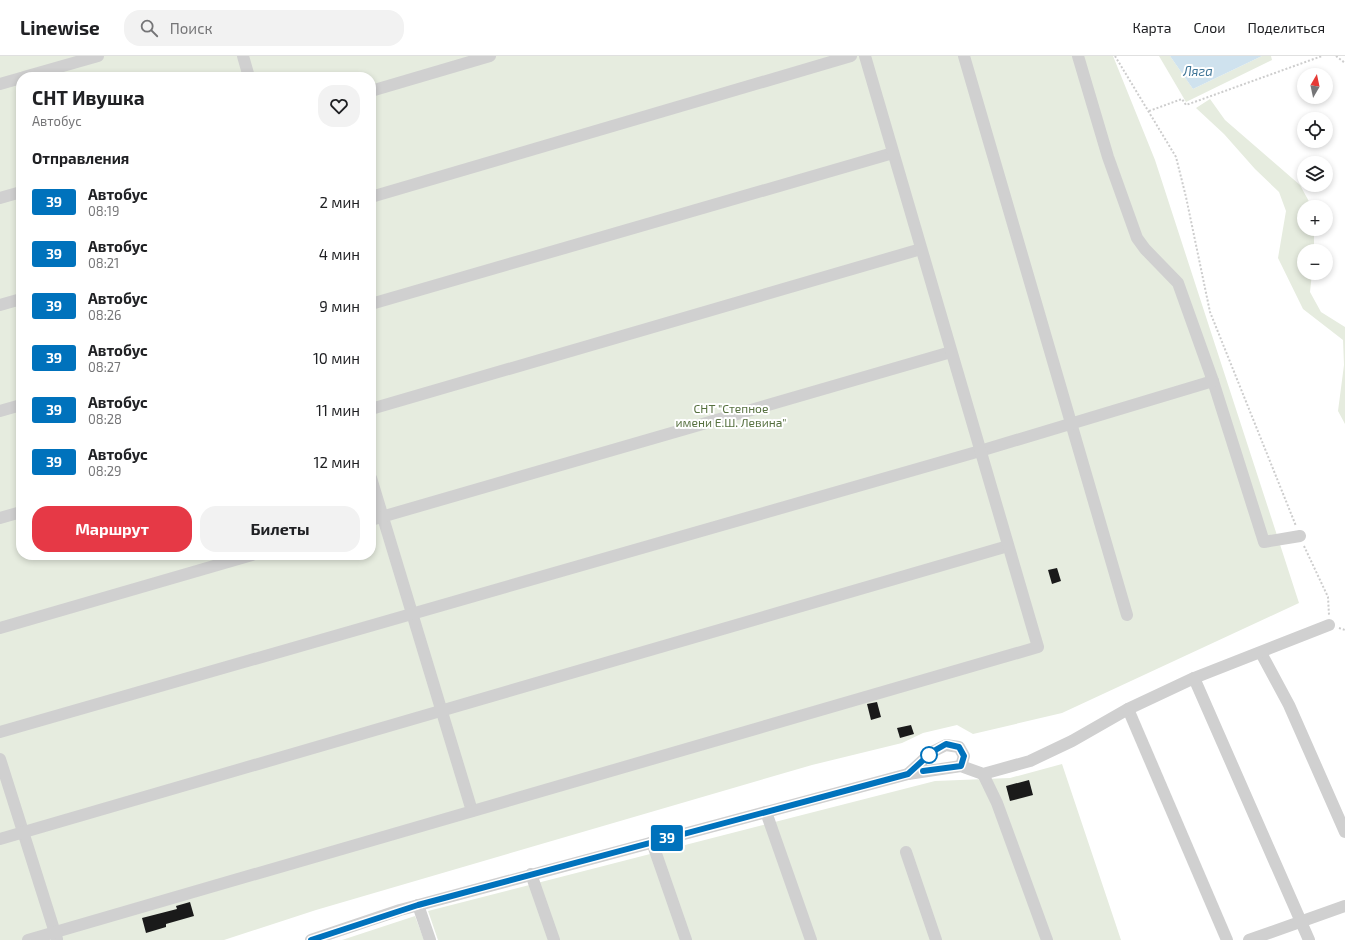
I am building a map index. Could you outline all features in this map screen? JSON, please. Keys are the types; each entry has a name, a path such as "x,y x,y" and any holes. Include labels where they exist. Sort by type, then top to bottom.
{"street":[{"path":"42,72 98,56"},
{"path":"243,56 248,72"},
{"path":"376,90 490,56"},
{"path":"376,196 851,56"},
{"path":"28,940 56,936 472,811 1038,647 865,56"},
{"path":"964,56 1127,615"},
{"path":"1078,56 1108,158 1137,238 1178,283 1213,381 1264,542 1300,536"},
{"path":"0,84 16,79"},
{"path":"376,303 893,153"},
{"path":"0,198 16,193"},
{"path":"376,409 921,249"},
{"path":"0,305 16,300"},
{"path":"472,811 412,614 377,519 951,352"},
{"path":"0,732 980,451 1213,381"},
{"path":"0,411 16,406"},
{"path":"0,518 16,513"},
{"path":"0,839 1008,546"},
{"path":"0,628 235,560"},
{"path":"311,940 418,905 908,774 961,766 983,774 1030,761 1072,741 1128,709 1194,678 1262,653 1329,625"},
{"path":"1262,653 1289,705 1345,832"},
{"path":"1194,678 1309,940"},
{"path":"1128,709 1227,940"},
{"path":"908,774 932,752 946,744 959,747 964,756 961,766"},
{"path":"0,759 56,936"},
{"path":"983,774 998,803 1046,940"},
{"path":"766,812 811,940"},
{"path":"652,842 686,940"},
{"path":"906,852 936,940"},
{"path":"531,874 554,940"},
{"path":"418,905 430,940"},
{"path":"1249,940 1345,906"}],"path":[{"path":"1115,56 1176,157 1210,312 1300,536 1328,597 1329,625 1345,630"},
{"path":"1149,111 1182,99 1186,105 1322,56"},
{"path":"1336,56 1345,63"}],"green space":[{"name":"СНТ \"Степное имени Е.Ш. Левина\"","path":"0,56 1113,56 1155,160 1299,603 1062,713 973,734 957,725 923,733 902,743 812,765 316,910 224,940 0,940"},
{"path":"1159,56 1170,56 1193,89 1262,56 1271,56 1272,60 1186,102"},
{"path":"1210,99 1225,120 1297,182 1297,192 1304,192 1308,200 1297,200 1297,236 1314,236 1314,244 1297,244 1297,280 1311,280 1310,292 1321,312 1345,327 1345,424 1338,411 1344,365 1343,340 1303,309 1278,258 1286,211 1279,192 1255,169 1224,134 1196,108"},
{"path":"1062,764 1121,940 438,940 428,911 935,781 1010,778"},
{"path":"415,916 424,940 342,940"}],"water":[{"name":"Ляга","path":"1170,56 1262,56 1193,89"}],"building":[{"path":"1057,568 1061,581 1052,584 1048,570"},
{"path":"877,702 881,717 871,720 867,704"},
{"path":"911,725 914,734 900,738 897,728"},
{"path":"1029,780 1033,795 1010,801 1006,786"},
{"path":"190,902 194,916 166,924 166,927 146,933 142,918 177,909 176,906"}],"bus line":[{"name":"39","path":"311,940 400,910 908,774 932,752 946,744 959,747 964,756 961,766 923,771"}]}
